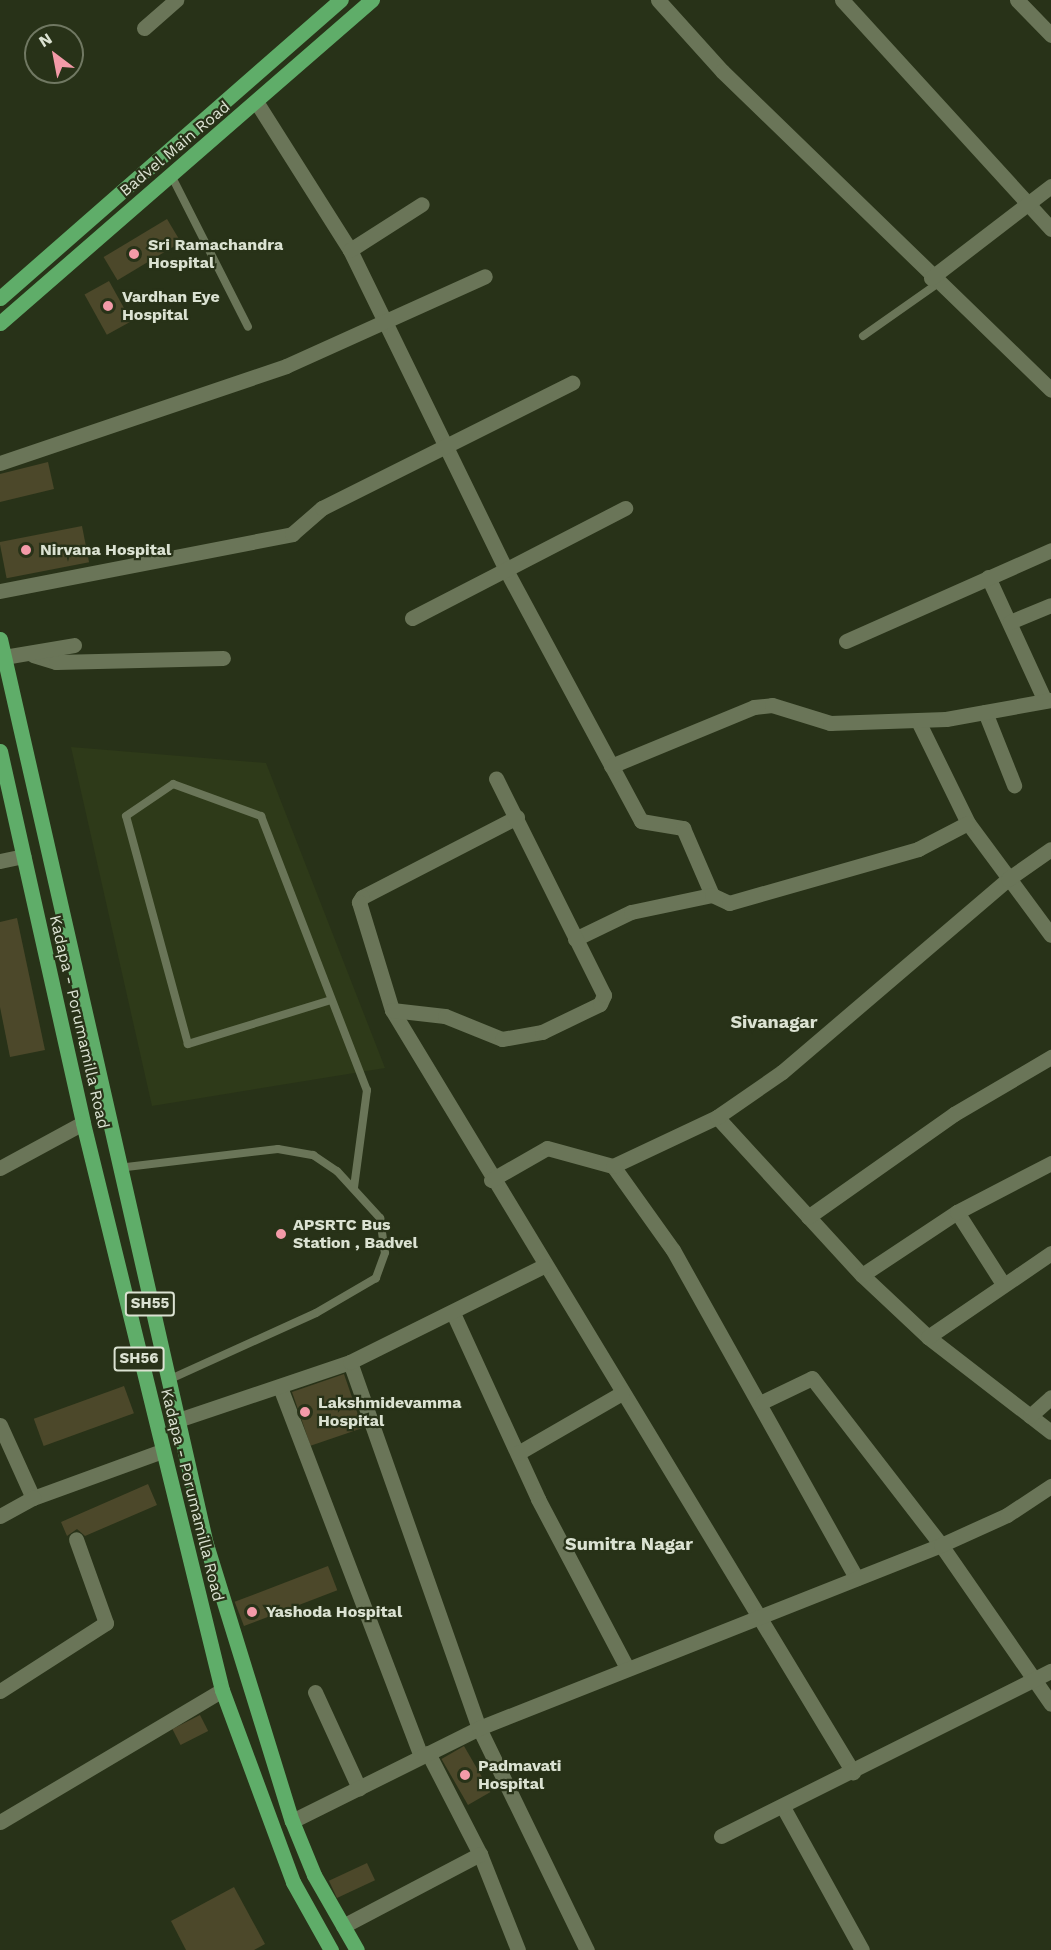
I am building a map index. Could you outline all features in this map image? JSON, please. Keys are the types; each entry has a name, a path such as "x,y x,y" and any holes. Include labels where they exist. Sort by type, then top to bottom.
{"main road":[{"name":"Badvel Main Road","path":"0,298 341,0"},
{"name":"Badvel Main Road","path":"0,323 257,103 372,0"},
{"name":"SH55","path":"0,639 118,1168 206,1544 292,1821 357,1950"},
{"name":"Kadapa - Porumamilla Road","path":"0,751 82,1123 222,1690 293,1882 332,1950"}],"street":[{"path":"144,28 176,0"},
{"path":"658,0 722,71 934,281 1051,390"},
{"path":"842,0 1051,228"},
{"path":"1017,0 1051,35"},
{"path":"257,103 351,250 384,324 449,448 506,570 641,821 683,828 712,895"},
{"path":"934,281 1051,186"},
{"path":"351,250 422,204"},
{"path":"0,463 274,370 384,324 485,276"},
{"path":"0,591 292,534 322,508 449,448 572,383"},
{"path":"412,618 625,508"},
{"path":"846,641 1051,550"},
{"path":"611,766 754,707 772,705 830,723 918,721 1048,701 988,577"},
{"path":"1010,622 1051,605"},
{"path":"4,657 33,655 74,645"},
{"path":"33,655 56,662 223,658"},
{"path":"985,712 1014,786"},
{"path":"918,721 968,823 1051,935"},
{"path":"392,1010 445,1016 502,1039 542,1032 600,1004 604,995 496,778"},
{"path":"517,817 362,897 392,1010 543,1266 853,1772"},
{"path":"575,939 631,912 712,895 729,903 918,849 968,823"},
{"path":"612,1166 717,1117 782,1072 1008,879 1051,849"},
{"path":"0,861 23,856"},
{"path":"808,1217 954,1114 1051,1057"},
{"path":"717,1117 862,1275 928,1337 1051,1432"},
{"path":"0,1168 82,1123"},
{"path":"491,1180 547,1148 612,1166 673,1250 762,1402 856,1578"},
{"path":"862,1275 957,1212 1051,1163"},
{"path":"957,1212 1003,1284"},
{"path":"928,1337 1051,1253"},
{"path":"178,1420 350,1362 453,1313 543,1266"},
{"path":"453,1313 518,1453 627,1668"},
{"path":"350,1362 479,1728 587,1950"},
{"path":"762,1402 812,1378 941,1545 1051,1704"},
{"path":"280,1387 425,1755 480,1854 518,1950"},
{"path":"518,1453 622,1394"},
{"path":"1030,1416 1051,1397"},
{"path":"0,1425 33,1498"},
{"path":"0,1516 33,1498 162,1451"},
{"path":"292,1821 479,1728 941,1545 1007,1515 1051,1486"},
{"path":"0,1691 106,1623 76,1539"},
{"path":"720,1836 783,1807 1051,1671"},
{"path":"0,1822 222,1690"},
{"path":"315,1692 359,1788"},
{"path":"783,1807 862,1950"},
{"path":"343,1926 480,1854"}],"lane":[{"path":"171,175 248,327"},
{"path":"863,336 934,281"},
{"path":"331,1000 188,1044 126,816 173,784 261,816 367,1090 354,1187"},
{"path":"118,1168 278,1149 313,1155 354,1187 380,1218 385,1252 376,1278 316,1312 168,1380"}],"shaded area":[{"path":"71,747 266,763 385,1068 152,1106"}],"building":[{"path":"167,219 181,242 117,280 104,257"},
{"path":"109,281 131,321 107,335 85,295"},
{"path":"48,462 54,489 0,502 0,474"},
{"path":"82,526 89,562 7,578 0,542"},
{"path":"17,918 45,1050 10,1057 0,1007 0,922"},
{"path":"344,1374 363,1428 311,1446 292,1392"},
{"path":"124,1386 134,1413 44,1446 34,1419"},
{"path":"148,1484 157,1505 85,1536 77,1529 67,1536 61,1522"},
{"path":"328,1566 337,1590 244,1626 235,1602"},
{"path":"200,1715 208,1731 181,1745 172,1729"},
{"path":"464,1746 490,1792 468,1805 441,1759"},
{"path":"367,1863 375,1880 337,1898 329,1881"},
{"path":"234,1887 265,1944 254,1950 186,1950 171,1921"}],"place":[{"name":"Sri Ramachandra Hospital","path":"134,254"},
{"name":"Vardhan Eye Hospital","path":"108,306"},
{"name":"Nirvana Hospital","path":"26,550"},
{"name":"APSRTC Bus Station , Badvel","path":"281,1234"},
{"name":"Lakshmidevamma Hospital","path":"305,1412"},
{"name":"Yashoda Hospital","path":"252,1612"},
{"name":"Padmavati Hospital","path":"465,1775"}],"district":[{"name":"Sivanagar","path":"774,1022"},
{"name":"Sumitra Nagar","path":"629,1544"}]}
